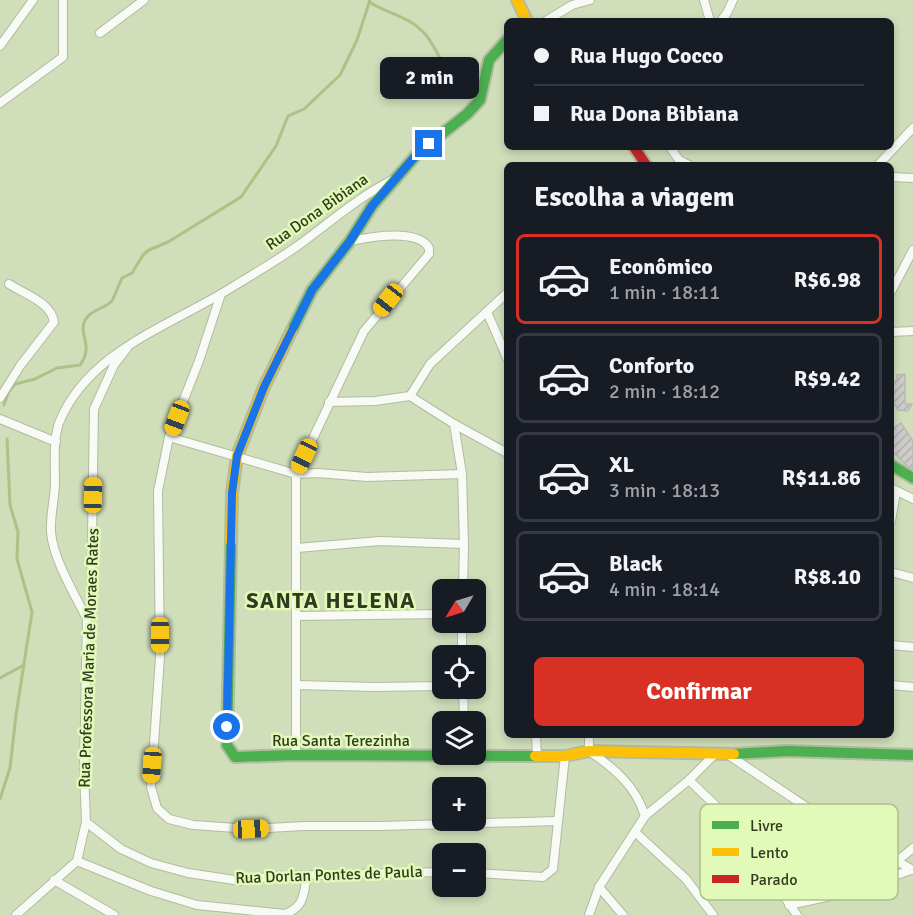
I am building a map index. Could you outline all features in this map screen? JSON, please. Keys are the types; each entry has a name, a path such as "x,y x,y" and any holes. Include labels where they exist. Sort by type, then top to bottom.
{"street":[{"path":"0,46 33,0"},
{"path":"0,103 63,57 63,0"},
{"path":"100,33 144,0"},
{"path":"550,18 573,2 590,0"},
{"path":"704,0 709,18"},
{"path":"724,18 733,0"},
{"path":"517,2 525,18"},
{"name":"Rua Dona Bibiana","path":"87,619 57,554 51,532 59,424 77,391 91,374 118,352 221,294 295,248 367,193 397,178 418,153 467,114 480,100 489,60 504,43"},
{"path":"894,149 912,130"},
{"path":"672,150 683,162"},
{"path":"881,162 893,150"},
{"path":"894,177 913,178"},
{"path":"237,456 264,387 312,290 350,241 372,206 397,178"},
{"path":"296,755 296,474 364,331 429,254 429,248 423,241 403,237 376,236 350,241"},
{"path":"894,286 913,250"},
{"path":"0,398 20,366 54,322 53,314 45,305 9,284"},
{"path":"221,294 199,361 169,437 158,491 160,657 151,787 157,808 169,819 193,825 251,829 557,821"},
{"path":"411,396 430,364 504,296"},
{"path":"487,312 504,351"},
{"path":"894,332 913,331"},
{"name":"Rua Professora Maria de Moraes Rates","path":"77,861 86,822 84,770 87,619 91,602 94,409 114,365 129,346"},
{"path":"329,402 375,401 411,396 454,424 504,451"},
{"path":"0,419 56,442"},
{"path":"454,424 462,474 463,579"},
{"path":"169,437 296,474 318,473 367,477 462,474"},
{"name":"Rua Santa Terezinha","path":"237,456 232,493 230,653 227,701 227,745 233,756 237,758 296,755 432,755"},
{"path":"894,468 913,478"},
{"path":"894,490 913,499"},
{"path":"297,548 380,541 464,544"},
{"path":"894,573 913,578"},
{"path":"296,616 432,614"},
{"path":"894,645 913,647"},
{"path":"297,685 432,686"},
{"path":"894,685 913,687"},
{"path":"536,738 537,757"},
{"path":"589,738 589,751 613,767 628,783 642,804 645,816"},
{"name":"Rua Santa Terezinha","path":"486,756 565,756 589,751 721,753 787,751 913,755"},
{"path":"590,915 599,887 645,816 721,753 800,804"},
{"path":"486,874 543,877 553,869 565,756"},
{"path":"689,780 714,804"},
{"name":"Rua Dorlan Pontes de Paula","path":"86,822 121,849 151,863 188,873 240,881 274,876 432,872"},
{"path":"635,832 686,879 700,898"},
{"path":"898,860 913,848"},
{"path":"16,915 77,861 151,891 197,905 285,914 296,910 301,903 307,876"},
{"path":"898,862 912,870"},
{"path":"54,880 114,915"},
{"path":"599,887 622,915"},
{"path":"702,900 713,915"},
{"path":"786,900 797,915"},
{"path":"789,905 818,900"}],"building":[{"path":"905,374 905,404 912,404 908,411 898,410 894,403 894,381 897,381 897,375"},
{"path":"901,423 913,441 913,472 894,453 894,428"}],"waterway":[{"path":"4,405 8,393 15,384 35,379 57,368 80,365 86,351 84,322 88,316 112,301 122,278 132,273 143,255 241,197 276,146 288,116 304,109 340,75 357,40 370,0"},
{"path":"369,2 406,19 419,28 429,39 449,72 464,77"},
{"path":"0,799 10,768 32,612 17,559 18,532 10,505 7,439"},
{"path":"0,678 24,665"}],"traffic: fast":[{"path":"292,330 312,290 350,241 372,206 418,153 467,114 480,100 489,60 504,43"},
{"path":"894,467 913,478"},
{"path":"231,542 227,745 235,757 535,756"},
{"path":"734,754 787,751 913,755"}],"traffic: slow":[{"path":"517,0 526,18"},
{"path":"231,542 232,493 237,456 264,387 292,330"},
{"path":"535,756 565,756 589,751 734,754"}],"traffic: jam":[{"path":"636,150 644,162"}],"district":[{"name":"SANTA HELENA","path":"331,600"}],"route":[{"path":"227,727 232,493 237,456 264,387 312,290 350,241 372,206 418,153 429,144"}]}
